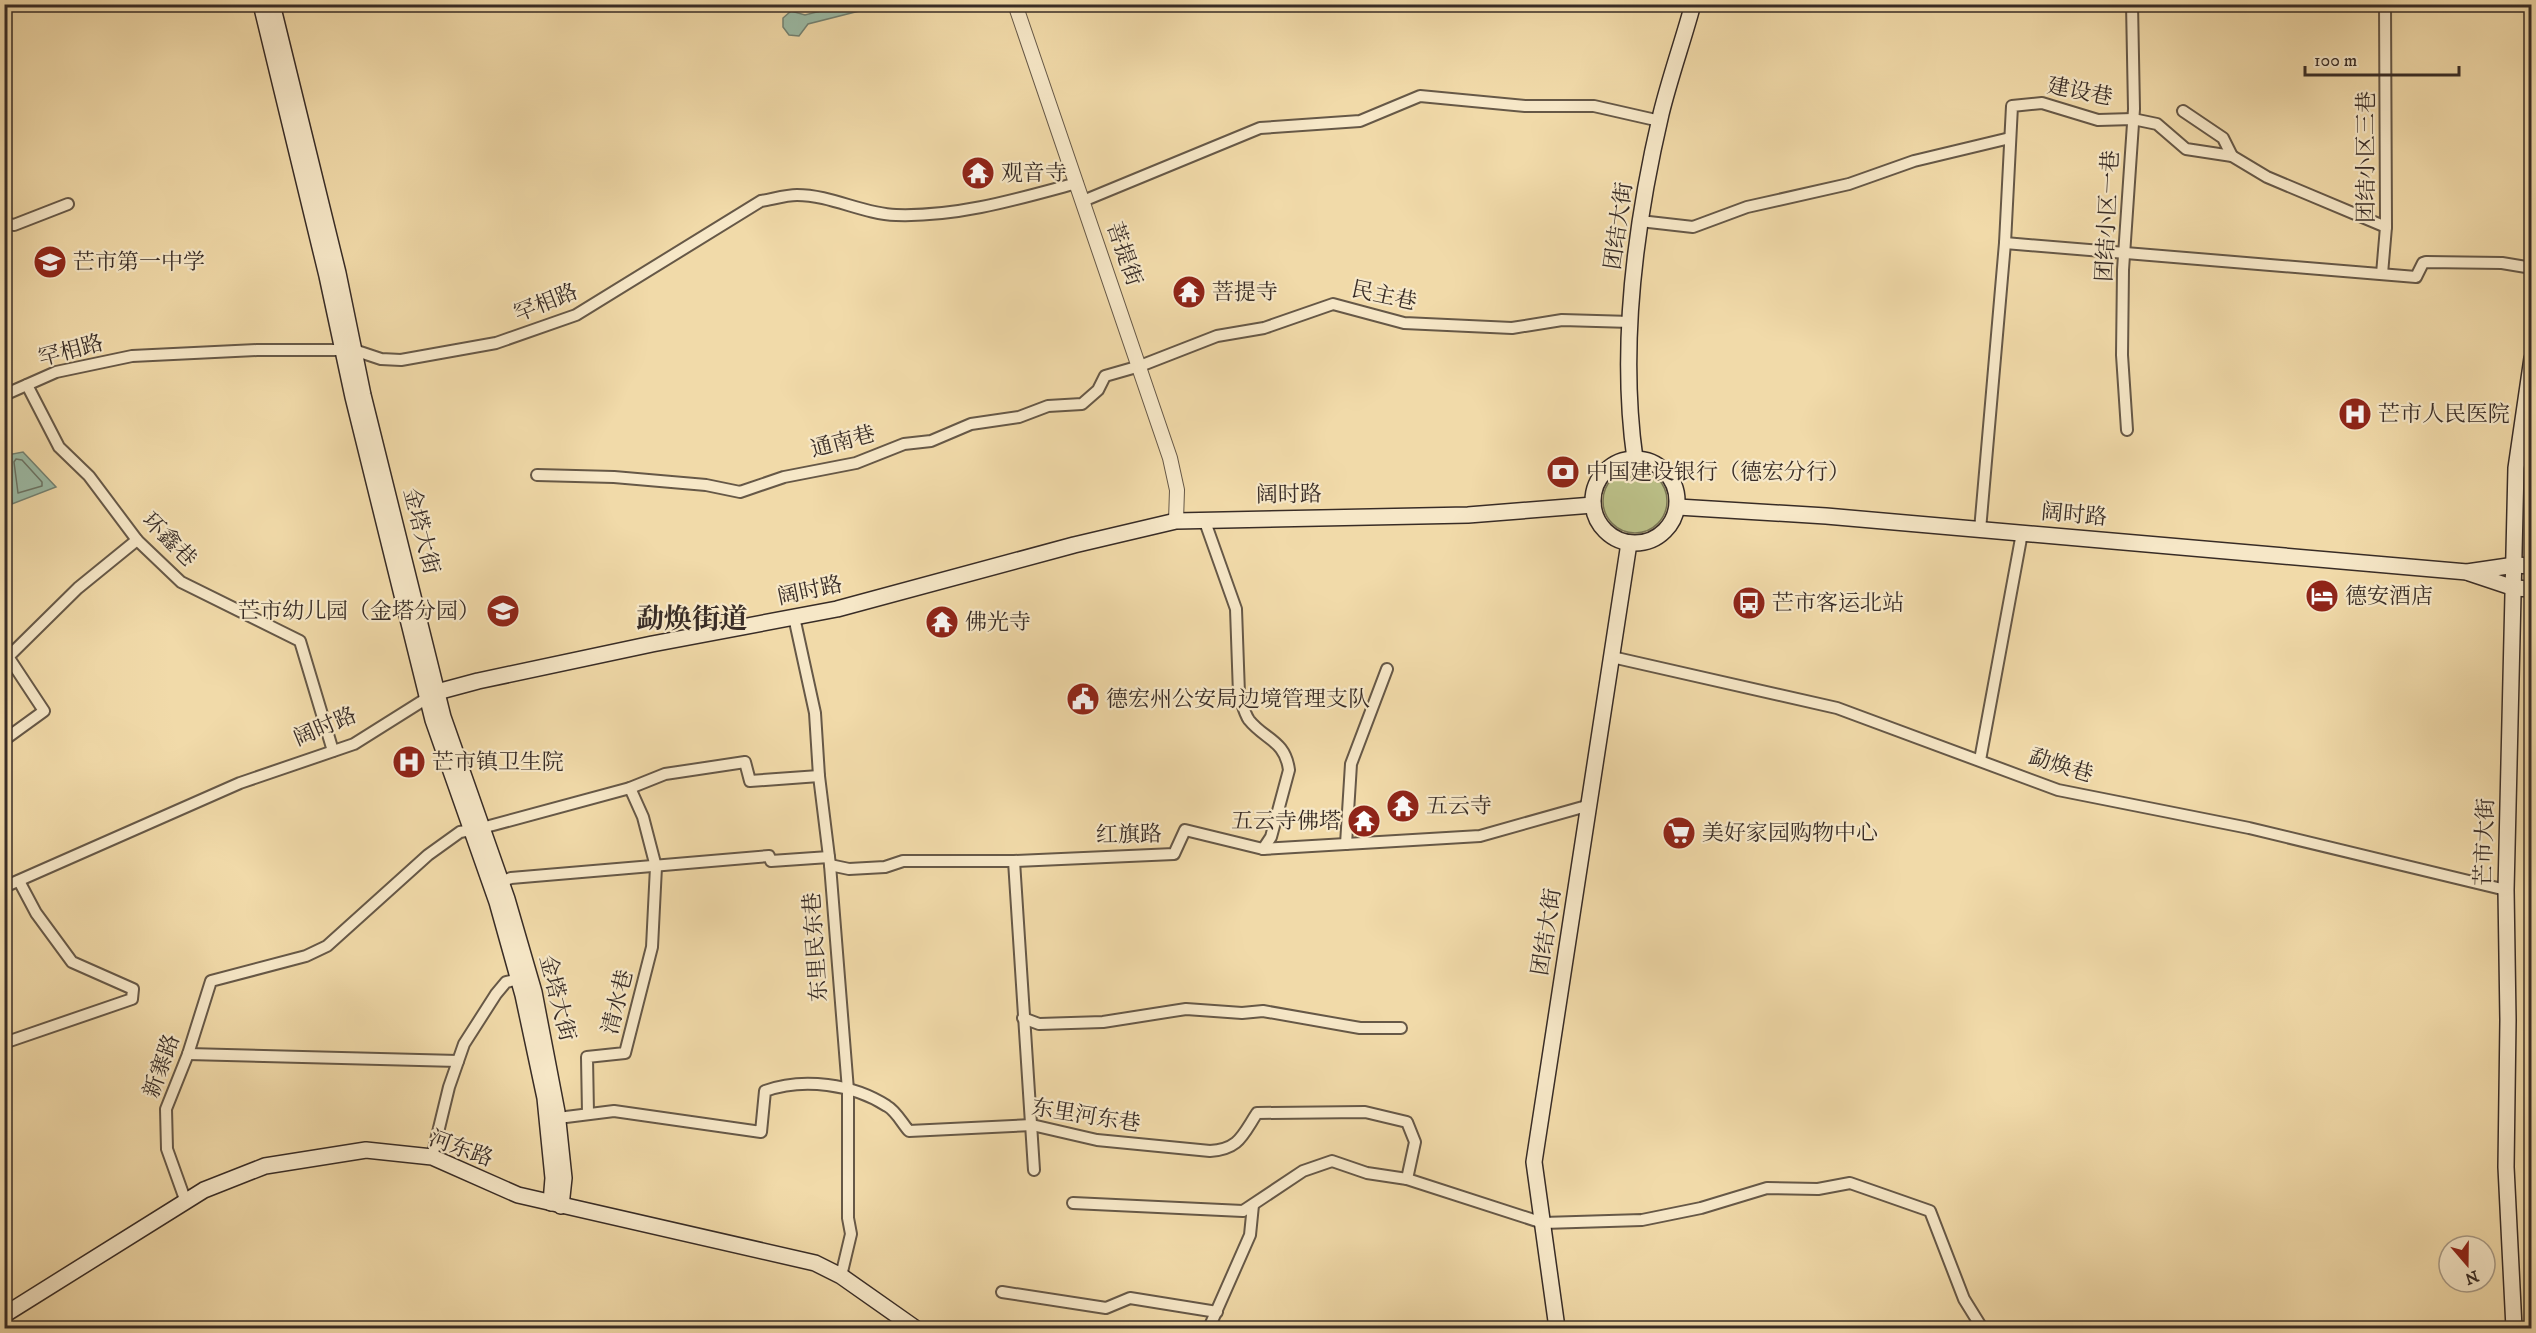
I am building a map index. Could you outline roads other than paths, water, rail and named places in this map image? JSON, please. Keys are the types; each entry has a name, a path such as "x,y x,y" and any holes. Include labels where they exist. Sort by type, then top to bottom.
{"main road":[{"name":"金塔大街","path":"261,4 432,695 449,737 519,979 545,1098 556,1204"},
{"name":"金塔大街","path":"272,4 348,350"},
{"name":"团结大街","path":"1635,459 1628,413 1631,322 1640,221 1660,121 1694,4"},
{"name":"芒市大街","path":"2514,1329 2506,1167 2508,1020 2506,890 2516,468 2532,358"},
{"path":"1635,459 1650,461 1662,468 1672,479 1677,493 1677,507 1674,520 1655,539 1629,543 1615,539 1604,531 1596,519 1593,506 1594,492 1599,479 1609,468 1621,461 1635,459"},
{"name":"阔时路","path":"432,695 478,681 837,609 1074,545 1176,521 1468,515 1593,506"},
{"name":"阔时路","path":"1677,507 2022,533 2467,572"},
{"name":"团结大街","path":"1557,1329 1534,1162 1629,543"},
{"path":"2467,572 2515,565 2532,566"},
{"path":"2467,572 2514,588 2532,589"},
{"name":"金塔大街","path":"477,829 501,882 534,992 552,1076 564,1178 556,1204"},
{"name":"河东路","path":"4,1315 204,1190 265,1166 366,1150 432,1157 518,1195 815,1263 841,1276 915,1329"}],"street":[{"name":"菩提街","path":"1015,4 1140,366 1172,468 1177,490 1176,521"},
{"name":"团结小区一巷","path":"2127,430 2122,355 2124,255 2133,119 2132,4"},
{"name":"团结小区三巷","path":"2382,274 2386,227 2385,4"},
{"path":"1083,201 1260,128 1360,120 1420,96 1526,106 1594,106 1660,121"},
{"name":"建设巷","path":"2010,138 2012,106 2042,103 2098,120 2133,119 2157,124 2186,149 2232,156 2267,177 2386,227"},
{"path":"2183,111 2223,138 2232,156"},
{"path":"1640,221 1693,226 1747,207 1849,184 1914,160 2010,138 2005,243 1980,530"},
{"name":"罕相路","path":"4,395 56,372 132,356 256,350 348,350 381,359 401,360 496,343 576,315 761,201 795,195 810,196 893,215 931,215 1003,202 1077,183"},
{"path":"4,223 14,225 68,204"},
{"path":"2005,243 2124,255 2416,277 2423,263 2426,262 2502,263 2532,268"},
{"name":"民主巷","path":"1140,366 1217,336 1264,328 1333,304 1404,323 1512,327 1562,320 1631,322"},
{"name":"通南巷","path":"537,475 614,477 706,485 740,492 784,477 856,463 904,444 931,441 971,424 1018,417 1048,406 1082,404 1098,390 1105,376 1140,366"},
{"name":"环鑫巷","path":"27,385 59,447 89,476 137,540 181,582 300,641 333,752"},
{"path":"1204,519 1236,609 1239,694 1243,707 1249,720 1271,737 1285,753 1289,770 1271,837 1263,849"},
{"path":"1980,760 2022,533"},
{"path":"4,740 44,711 7,660 78,588 137,540"},
{"name":"东里民东巷","path":"794,617 815,713 848,1090 848,1218 851,1234 841,1276"},
{"name":"勐焕巷","path":"1612,657 1837,708 2058,790 2249,828 2506,890"},
{"path":"1346,844 1351,764 1387,669"},
{"name":"阔时路","path":"4,887 240,783 354,744 432,695"},
{"path":"477,829 630,788 665,774 745,762 750,782 819,776"},
{"name":"清水巷","path":"588,1113 587,1057 625,1053 652,947 656,867 643,817 630,788"},
{"name":"红旗路","path":"829,861 849,869 885,867 903,861 1014,861 1174,854 1185,830 1263,849 1480,837 1590,806"},
{"name":"新寨路","path":"186,1202 167,1149 166,1109 188,1054 211,981 306,956 327,946 428,855 460,832 477,829"},
{"path":"501,882 511,878 768,856 771,861 829,861"},
{"path":"1014,861 1034,1170"},
{"path":"4,1043 132,999 132,989 72,962 36,913 19,881"},
{"path":"432,1157 464,1044 506,982 519,979"},
{"path":"1023,1018 1039,1024 1103,1023 1186,1009 1242,1013 1263,1011 1360,1028 1401,1028"},
{"path":"188,1054 458,1061"},
{"name":"东里河东巷","path":"558,1118 614,1111 649,1114 761,1132 765,1091 784,1084 838,1086 889,1106 909,1131 1032,1125 1097,1140 1210,1151 1223,1150 1237,1144 1257,1113 1365,1112 1407,1122 1415,1142 1407,1179"},
{"path":"1073,1203 1243,1211 1303,1171 1332,1161 1367,1173 1407,1179 1543,1223 1642,1220 1701,1208 1767,1188 1818,1189 1850,1183 1895,1196 1930,1211 1964,1299 1982,1329"},
{"path":"1209,1329 1250,1235 1253,1205"},
{"path":"1002,1292 1106,1308 1130,1298 1217,1312"}],"water":[{"path":"844,5 883,5 808,24 799,36 789,35 783,27 783,18 791,11 805,15"},
{"path":"23,452 56,487 12,504 7,455"}],"place":[{"name":"观音寺","path":"978,173"},
{"name":"芒市第一中学","path":"50,262"},
{"name":"菩提寺","path":"1189,292"},
{"name":"芒市人民医院","path":"2355,414"},
{"name":"中国建设银行（德宏分行）","path":"1563,472"},
{"name":"德安酒店","path":"2322,596"},
{"name":"芒市客运北站","path":"1749,603"},
{"name":"芒市幼儿园（金塔分园）","path":"503,611"},
{"name":"佛光寺","path":"942,622"},
{"name":"德宏州公安局边境管理支队","path":"1083,699"},
{"name":"芒市镇卫生院","path":"409,762"},
{"name":"五云寺","path":"1403,806"},
{"name":"五云寺佛塔","path":"1364,821"},
{"name":"美好家园购物中心","path":"1679,833"}],"district":[{"name":"勐焕街道","path":"692,619"}]}
